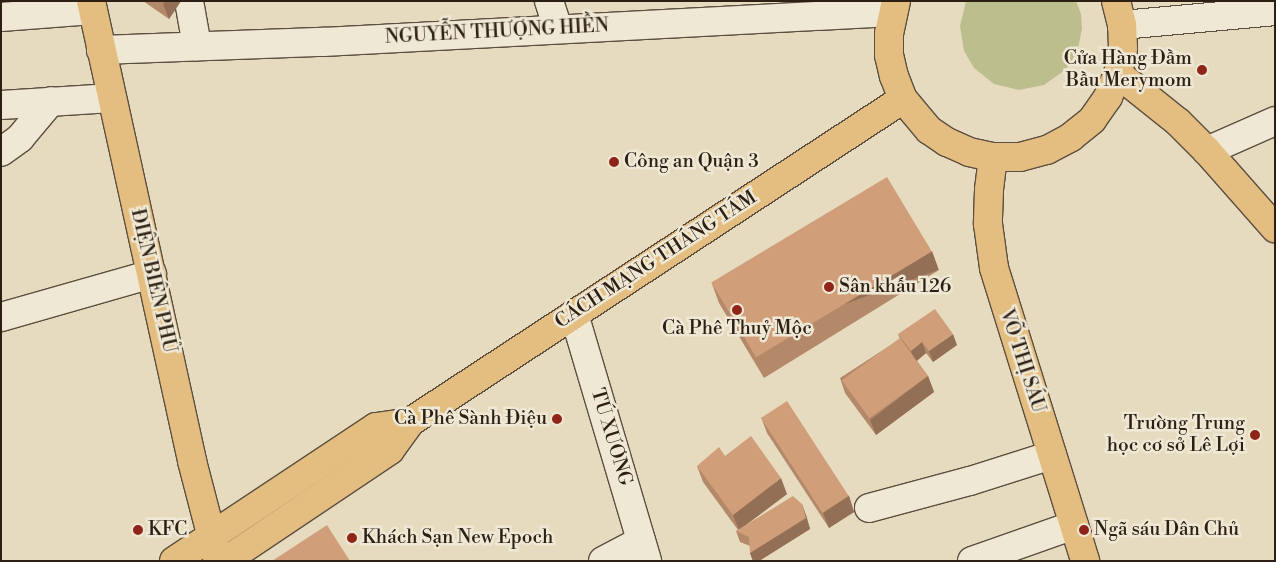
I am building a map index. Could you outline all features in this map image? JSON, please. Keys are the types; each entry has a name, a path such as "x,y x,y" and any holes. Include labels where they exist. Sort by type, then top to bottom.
{"main road":[{"name":"ĐIỆN BIÊN PHỦ","path":"92,5 192,461 214,549"},
{"path":"894,6 888,33 889,55 894,76 904,99 929,130 947,142 969,152 993,157 1029,155 1047,150 1071,137 1092,120 1108,97 1118,74 1123,49 1119,13"},
{"path":"1118,74 1178,122 1207,151 1275,228"},
{"name":"CÁCH MẠNG THÁNG TÁM","path":"225,561 390,450 410,422 904,99"},
{"name":"VÕ THỊ SÁU","path":"993,157 989,190 988,224 994,268 1085,561"},
{"name":"CÁCH MẠNG THÁNG TÁM","path":"174,561 214,549 376,427 410,422"}],"street":[{"path":"189,1 197,46"},
{"path":"549,1 558,28"},
{"path":"1,17 92,5"},
{"name":"NGUYỄN THƯỢNG HIỀN","path":"101,50 323,42 894,6"},
{"path":"1119,13 1275,11"},
{"path":"1,105 112,98"},
{"path":"1,152 20,138 51,101"},
{"path":"1207,151 1275,121"},
{"path":"1,317 152,274"},
{"name":"TÚ XƯƠNG","path":"574,314 644,551"},
{"path":"869,508 970,481 1052,455"},
{"path":"972,561 1074,525"},
{"path":"603,561 644,551"}],"green space":[{"path":"966,1 1076,1 1081,14 1082,29 1077,53 1065,70 1044,85 1019,90 994,84 974,68 964,51 960,26"}],"building":[{"name":"Sân khấu 126","path":"887,177 932,252 756,357 711,283"},
{"path":"935,309 953,334 929,351 922,342 911,351 898,334"},
{"path":"900,338 928,376 869,418 842,380"},
{"path":"787,401 849,496 823,513 761,418"},
{"path":"751,436 781,478 733,515 697,466 719,447 725,456"},
{"path":"793,496 802,504 806,518 750,553 749,537 736,531"},
{"path":"327,525 350,561 272,561"}],"place":[{"name":"Cửa Hàng Đầm Bầu Merymom","path":"1202,70"},
{"name":"Công an Quận 3","path":"614,162"},
{"name":"Sân khấu 126","path":"829,287"},
{"name":"Cà Phê Thuỷ Mộc","path":"737,310"},
{"name":"Cà Phê Sành Điệu","path":"557,419"},
{"name":"Trường Trung học cơ sở Lê Lợi","path":"1255,435"},
{"name":"KFC","path":"138,530"},
{"name":"Ngã sáu Dân Chủ","path":"1084,530"},
{"name":"Khách Sạn New Epoch","path":"352,538"}]}
